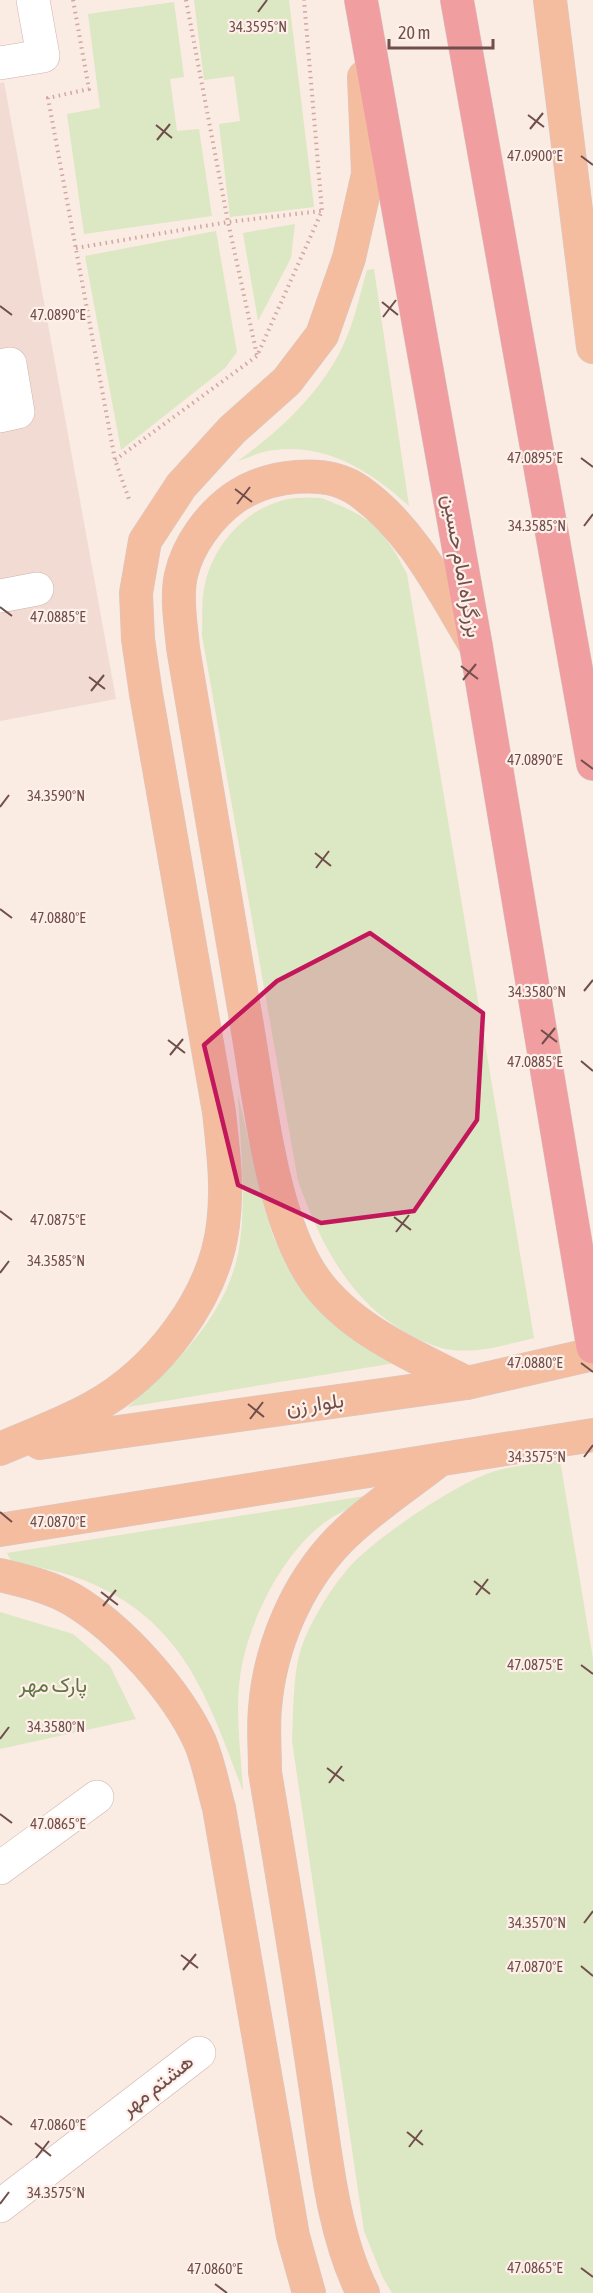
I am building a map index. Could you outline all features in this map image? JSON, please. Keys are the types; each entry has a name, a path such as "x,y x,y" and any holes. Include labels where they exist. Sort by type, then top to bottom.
{"highway":[{"name":"بزرگراه امام حسین","path":"361,0 476,646 593,1347"},
{"path":"457,0 593,764"}],"main road":[{"path":"0,1449 92,1408 130,1381 166,1346 189,1314 210,1274 223,1227 225,1170 219,1112 138,639 136,592 146,541 181,486 232,430 287,381 322,335 349,258 368,174 361,0"},
{"path":"550,0 593,347"},
{"path":"467,1383 405,1351 345,1312 315,1280 289,1229 264,1122 183,648 181,576 192,545 212,517 235,497 269,482 301,476 326,478 358,490 413,544 476,646"},
{"name":"بلوار زن","path":"0,1449 467,1383 593,1354"},
{"path":"0,1530 593,1435"},
{"path":"363,2293 352,2273 341,2233 327,2160 266,1772 265,1707 275,1655 287,1620 306,1581 340,1538 438,1461"},
{"path":"0,1575 45,1586 74,1600 114,1632 158,1674 200,1742 219,1808 293,2236 309,2293"}],"street":[{"path":"0,63 43,56 33,0"},
{"path":"0,366 10,364 18,412 0,416"},
{"path":"0,596 37,589"},
{"path":"0,1868 97,1797"},
{"name":"هشتم مهر","path":"0,2206 199,2053"}],"path":[{"path":"73,0 89,89 48,98 115,460 146,541"},
{"path":"186,0 228,222 257,356"},
{"path":"115,460 257,356 322,211 304,0"},
{"path":"76,248 228,222 322,211"}],"highlighted area":[{"path":"370,933 483,1013 477,1120 414,1211 321,1223 238,1185 204,1045 277,981"}],"shaded area":[{"path":"4,82 116,699 0,721 0,83"}],"green space":[{"path":"194,0 289,0 314,207 230,217 219,124 240,121 234,76 204,80"},
{"path":"174,2 184,77 170,79 177,131 199,129 212,216 84,234 67,114 100,108 88,14"},
{"path":"295,224 291,258 258,321 243,233"},
{"path":"216,231 237,352 225,368 121,450 85,256"},
{"path":"374,269 409,506 364,471 312,451 274,450 238,461 282,426 319,385 344,344 367,270"},
{"path":"321,498 352,511 373,525 390,545 407,574 534,1338 474,1350 453,1350 429,1344 386,1319 368,1304 339,1267 316,1226 298,1181 202,635 203,603 209,569 224,542 244,520 284,500"},
{"path":"238,1094 262,1199 273,1236 286,1265 300,1285 395,1363 128,1407 181,1356 197,1337 223,1296 233,1273 239,1249 242,1211"},
{"path":"560,1460 593,1659 593,2293 392,2293 383,2278 364,2231 292,1741 294,1688 298,1662 309,1629 323,1603 346,1571 372,1546 410,1517 484,1475 511,1467"},
{"path":"371,1495 372,1501 338,1514 319,1526 302,1543 272,1585 261,1608 244,1655 240,1677 238,1720 243,1791 203,1692 167,1637 143,1614 114,1594 70,1575 11,1561 7,1553"},
{"name":"پارک مهر","path":"0,1612 73,1634 110,1666 136,1719 0,1749"}]}
